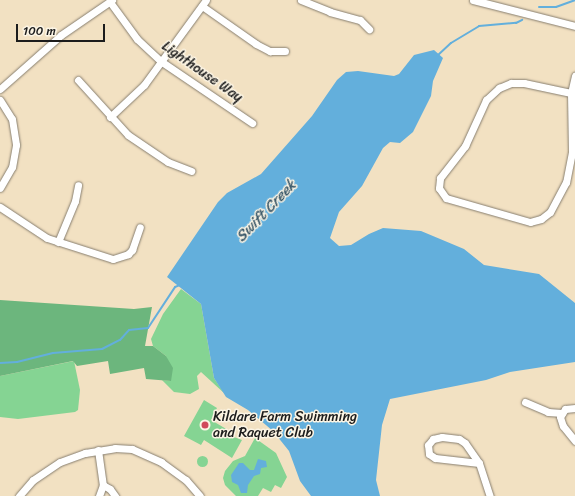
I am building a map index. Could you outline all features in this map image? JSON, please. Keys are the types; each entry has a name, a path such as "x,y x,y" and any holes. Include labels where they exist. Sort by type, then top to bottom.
{"street":[{"path":"301,0 318,8 360,20 368,29"},
{"path":"318,8 321,0"},
{"path":"473,0 575,26"},
{"path":"0,89 56,38 111,1"},
{"name":"Lighthouse Way","path":"111,1 136,39 162,62 252,123"},
{"path":"110,117 144,85 204,3 256,44 270,51 285,51"},
{"path":"571,93 524,83 511,83 494,91 482,106 465,146 440,178 439,188 442,194 446,198 525,222 536,221 547,216 561,194 570,168 571,93 575,75"},
{"path":"78,80 110,117 128,135 168,162 191,171"},
{"path":"0,100 12,118 16,145 12,166 0,188"},
{"path":"58,242 75,201 78,185"},
{"path":"0,207 36,232 58,242 104,257 120,257 128,254 136,244 140,227"},
{"path":"525,402 548,412 562,412 575,408"},
{"path":"562,412 560,416 563,426 575,441"},
{"path":"479,463 435,458 429,454 428,445 436,438 459,439 470,448 479,463 490,496"},
{"path":"20,496 33,480 49,468 73,456 98,450 123,448 146,455 186,480 198,495"},
{"path":"98,450 103,485 99,496"},
{"path":"103,485 110,489 115,496"}],"green space":[{"path":"181,289 201,304 214,378 224,393 201,372 197,376 199,389 190,394 174,392 162,380 170,381 166,356 153,346 151,339 163,314"},
{"path":"0,300 134,309 152,307 145,346 153,346 166,356 173,368 171,381 146,379 144,368 110,374 108,361 77,366 73,361 0,376"},
{"path":"74,361 80,390 78,410 75,412 18,419 0,417 0,376"},
{"name":"Kildare Farm Swimming and Raquet Club","path":"204,400 217,408 211,420 228,430 226,434 242,440 232,458 204,440 201,445 184,436"},
{"path":"255,438 276,453 287,477 281,488 275,485 271,492 263,488 258,496 236,496 225,485 223,478 225,471 233,461 245,456"},
{"path":"202,455 206,457 208,461 206,465 202,467 198,465 196,461 198,457"}],"water":[{"path":"434,50 443,58 433,81 431,96 413,132 400,143 390,142 383,148 362,186 339,212 330,238 339,246 351,245 369,234 383,228 421,231 464,249 484,265 539,274 575,303 575,362 510,372 486,380 390,399 382,425 376,480 380,496 311,496 300,481 289,451 273,431 248,410 226,397 214,378 201,304 167,277 218,202 227,193 261,174 312,116 337,80 346,72 358,71 394,76 399,74 414,55"},
{"path":"258,459 266,461 267,467 261,468 260,474 254,476 248,485 247,493 241,493 238,485 232,482 231,475 239,463 243,463 250,470 254,470"}],"waterway":[{"name":"Swift Creek","path":"539,7 556,7 575,0"},
{"name":"Swift Creek","path":"437,56 451,43 479,26 516,23 522,20"},
{"name":"Swift Creek","path":"0,363 17,362 53,353 102,349 120,340 129,330 148,328 175,287 180,285"}],"place":[{"name":"Kildare Farm Swimming and Raquet Club","path":"205,425"}]}
